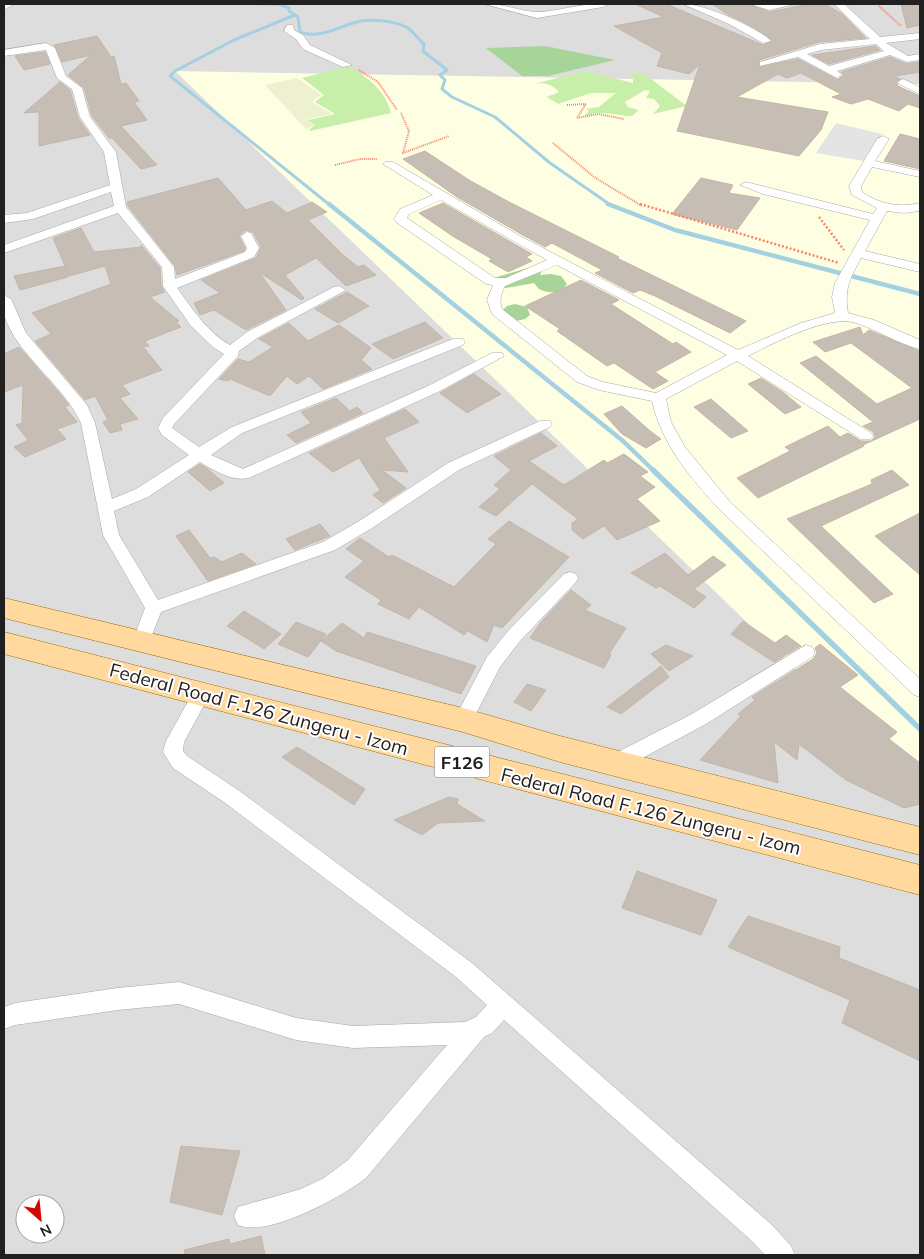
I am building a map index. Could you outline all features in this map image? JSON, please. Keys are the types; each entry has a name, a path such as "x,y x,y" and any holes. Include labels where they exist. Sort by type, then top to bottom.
{"main road":[{"name":"Federal Road F.126 Zungeru - Izom","path":"4,608 140,643 463,720 560,749 920,841"},
{"name":"Federal Road F.126 Zungeru - Izom","path":"4,643 920,880"},
{"path":"547,784 560,749"}],"street":[{"path":"4,7 8,4"},
{"path":"489,4 534,15 603,4"},
{"path":"688,4 732,22 766,41"},
{"path":"755,4 769,8 791,4"},
{"path":"839,4 858,19 878,41 893,51 906,59 920,57"},
{"path":"290,26 288,31 300,36 306,47 350,66"},
{"path":"764,64 820,47 916,36"},
{"path":"4,53 46,46 50,48 62,78 77,88 85,117 110,152 120,208 168,267 169,286 196,323 218,344 233,353"},
{"path":"798,53 832,72 893,51"},
{"path":"920,77 903,82 920,91"},
{"path":"880,212 856,193 855,186 883,139"},
{"path":"387,160 516,239 738,356 866,436"},
{"path":"868,163 920,174"},
{"path":"746,185 808,202 880,212 920,207"},
{"path":"4,219 29,216 115,188"},
{"path":"442,195 404,212 400,219 491,281 501,283 558,260"},
{"path":"4,249 120,208"},
{"path":"842,316 839,297 841,283 880,212"},
{"path":"169,286 250,254 253,248 247,236"},
{"path":"853,262 920,268"},
{"path":"501,283 492,297 493,305 497,312 569,372 599,386 658,398 668,391 738,356 782,336 832,317 851,317 920,345"},
{"path":"338,290 252,335 232,350 233,353 166,425 167,432 200,454 236,474 253,472 498,356"},
{"path":"4,299 20,334 80,405 88,423 111,535 116,548 154,608"},
{"path":"106,508 142,493 237,430 458,342"},
{"path":"658,398 667,430 688,463 742,522 920,690"},
{"path":"140,643 154,608 329,546 425,484 470,458 545,424"},
{"path":"463,720 493,662 514,636 570,578"},
{"path":"615,763 699,719 806,652"},
{"path":"201,694 175,741 173,752 180,762 231,796 464,970 762,1234 782,1255"},
{"path":"4,1018 15,1014 178,993 296,1029 320,1034 354,1037 466,1033 484,1025 503,1004"},
{"path":"247,1216 285,1208 342,1182 358,1170 475,1030"}],"path":[{"path":"879,6 916,36"},
{"path":"350,66 370,74 378,82 397,110"},
{"path":"567,105 586,104 577,118 598,114 624,119"},
{"path":"401,113 409,131 403,153 449,136"},
{"path":"553,143 594,177 644,208 853,262"},
{"path":"335,165 387,160"},
{"path":"808,202 853,262"}],"shaded area":[{"path":"4,4 920,4 920,1255 4,1255"},
{"path":"175,71 920,84 920,789"},
{"path":"297,78 321,95 312,102 332,114 307,119 315,125 306,129 265,85"},
{"path":"836,123 882,134 863,161 816,153"}],"green space":[{"path":"545,46 615,60 548,76 522,76 486,48"},
{"path":"348,66 375,85 385,98 391,113 310,131 315,125 308,120 335,114 315,102 324,95 302,78"},
{"path":"585,71 633,83 633,76 628,72 643,73 687,106 653,114 660,106 654,99 646,98 650,91 645,90 625,102 628,107 639,110 632,116 596,113 584,116 589,111 586,109 599,107 616,93 591,93 558,104 547,97 559,92 554,87 548,84 534,84"},
{"path":"528,268 542,270 540,275 551,274 561,276 567,284 561,290 547,292 539,289 534,283 506,288 492,284 497,277"},
{"path":"515,304 527,307 530,315 525,319 516,321 502,311 507,306"}],"building":[{"path":"635,4 666,4 763,45 773,41 755,28 712,4 748,4 769,12 810,4 825,4 842,14 866,38 819,42 759,60 759,67 798,59 838,80 844,75 841,72 890,57 906,64 920,62 920,72 895,76 900,79 896,81 898,86 920,96 920,108 908,104 899,111 868,99 851,104 832,97 841,94 801,73 787,78 778,74 737,97 828,112 821,130 799,156 677,131 700,64 689,74 657,66 662,53 614,26 664,17"},
{"path":"901,4 920,4 920,25 907,28"},
{"path":"97,36 111,57 114,56 121,84 126,83 139,101 134,102 147,120 121,126 157,165 141,169 112,138 109,138 92,116 84,88 68,75 91,55 62,62 54,45"},
{"path":"875,46 880,50 829,64 812,55"},
{"path":"45,52 50,64 24,70 15,56"},
{"path":"60,82 70,90 78,118 90,135 39,146 39,112 24,113"},
{"path":"900,134 920,139 920,169 884,161"},
{"path":"425,151 469,180 509,202 619,257 617,258 746,321 730,333 655,296 640,290 633,293 595,273 602,270 552,243 545,247 457,197 403,159"},
{"path":"218,178 246,210 272,201 287,213 312,202 327,212 308,220 358,267 364,265 376,275 346,286 316,258 285,275 304,298 302,300 259,272 286,310 246,330 214,310 200,315 194,303 220,293 201,280 256,258 261,247 253,232 246,230 239,236 245,248 244,251 177,275 175,266 128,206 127,202"},
{"path":"701,178 733,185 729,193 760,198 737,230 672,214"},
{"path":"443,203 532,254 526,257 532,261 508,272 489,261 492,259 454,237 419,213"},
{"path":"81,228 94,252 142,247 141,245 160,268 161,286 165,292 150,297 179,321 176,322 181,327 145,341 149,346 143,347 162,370 122,385 130,394 120,398 138,419 120,424 122,430 110,433 103,422 108,420 95,396 85,400 35,341 51,334 32,313 111,284 105,266 69,276 65,267 68,277 20,290 14,276 65,266 53,238"},
{"path":"581,280 619,300 611,304 673,344 676,342 691,352 655,372 668,381 653,389 614,363 607,366 557,331 560,329 525,306"},
{"path":"347,292 369,306 338,323 315,309"},
{"path":"425,322 443,338 393,359 372,344"},
{"path":"289,323 308,341 339,325 371,348 361,360 372,369 323,389 309,376 297,384 287,376 270,396 230,379 228,381 219,379 238,359 249,362 273,347 259,339"},
{"path":"860,327 863,335 869,330 920,351 920,419 863,445 758,498 737,478 790,451 785,447 828,426 840,437 848,433 861,441 871,441 875,437 873,432 863,426 873,422 800,363 816,356 877,404 912,388 851,343 825,352 813,342"},
{"path":"19,347 69,405 65,407 77,422 57,429 66,439 25,457 14,447 28,440 16,425 22,423 23,385 4,392 4,354"},
{"path":"474,374 501,394 467,413 440,393"},
{"path":"761,378 783,392 801,407 785,414 748,384"},
{"path":"336,398 350,411 357,407 363,413 296,443 287,435 311,423 301,412"},
{"path":"711,399 748,431 731,438 694,407"},
{"path":"622,406 661,439 646,448 622,434 604,414"},
{"path":"405,409 419,422 384,438 408,472 382,470 406,488 383,503 373,495 380,490 359,458 333,472 309,453"},
{"path":"541,433 557,446 529,461 564,485 604,460 607,463 624,454 648,472 640,476 655,487 637,499 660,521 617,540 604,526 583,539 572,530 572,523 578,519 532,484 496,516 479,507 500,489 494,485 511,470 494,456"},
{"path":"200,464 224,483 210,491 188,472"},
{"path":"892,470 909,485 821,526 893,594 874,603 787,519 872,484 871,480"},
{"path":"920,513 920,575 875,536"},
{"path":"509,521 569,557 502,628 494,625 487,642 468,631 464,635 419,607 409,619 378,604 381,600 345,577 364,561 346,549 360,538 389,557 392,555 454,587 496,544 488,539"},
{"path":"320,524 330,536 295,550 286,539"},
{"path":"189,530 210,558 214,557 222,562 242,553 256,564 208,581 176,536"},
{"path":"665,553 688,575 713,556 726,565 694,589 706,597 694,608 660,586 656,588 631,573"},
{"path":"571,590 591,605 585,610 626,628 609,654 611,655 604,668 530,638 541,622"},
{"path":"244,611 281,634 264,649 227,626"},
{"path":"743,621 775,643 786,635 801,646 774,662 731,634"},
{"path":"296,622 326,634 308,657 278,644"},
{"path":"342,623 364,638 367,632 476,666 461,694 336,651 321,641"},
{"path":"820,644 858,675 840,687 897,732 889,739 920,763 920,804 904,808 846,780 799,744 797,760 774,742 778,783 700,760 741,716 738,714 755,700 752,697 813,659 817,653 815,648"},
{"path":"666,645 693,656 669,671 651,654"},
{"path":"661,666 669,677 621,714 607,707"},
{"path":"527,684 546,690 531,711 514,702"},
{"path":"297,747 365,789 354,805 282,757"},
{"path":"449,797 458,799 457,804 485,821 438,823 422,835 394,820"},
{"path":"637,871 717,900 701,935 622,908"},
{"path":"748,916 840,947 839,958 920,990 920,1061 842,1023 850,1000 728,947"},
{"path":"181,1146 240,1151 222,1215 170,1202"},
{"path":"261,1236 265,1255 185,1255 184,1250 229,1239 230,1244"}],"waterway":[{"path":"258,4 278,4 289,8 289,11 295,15"},
{"path":"295,15 298,17 300,32 308,34 323,33 366,20 377,20 407,27 424,44 423,51 447,70 440,75 445,80 442,89 452,97 495,117 550,163 611,205"},
{"path":"295,15 234,40 175,71 170,76 331,206"},
{"path":"329,204 623,441 654,471"},
{"path":"611,205 675,230 920,294"},
{"path":"653,470 920,729"}]}
